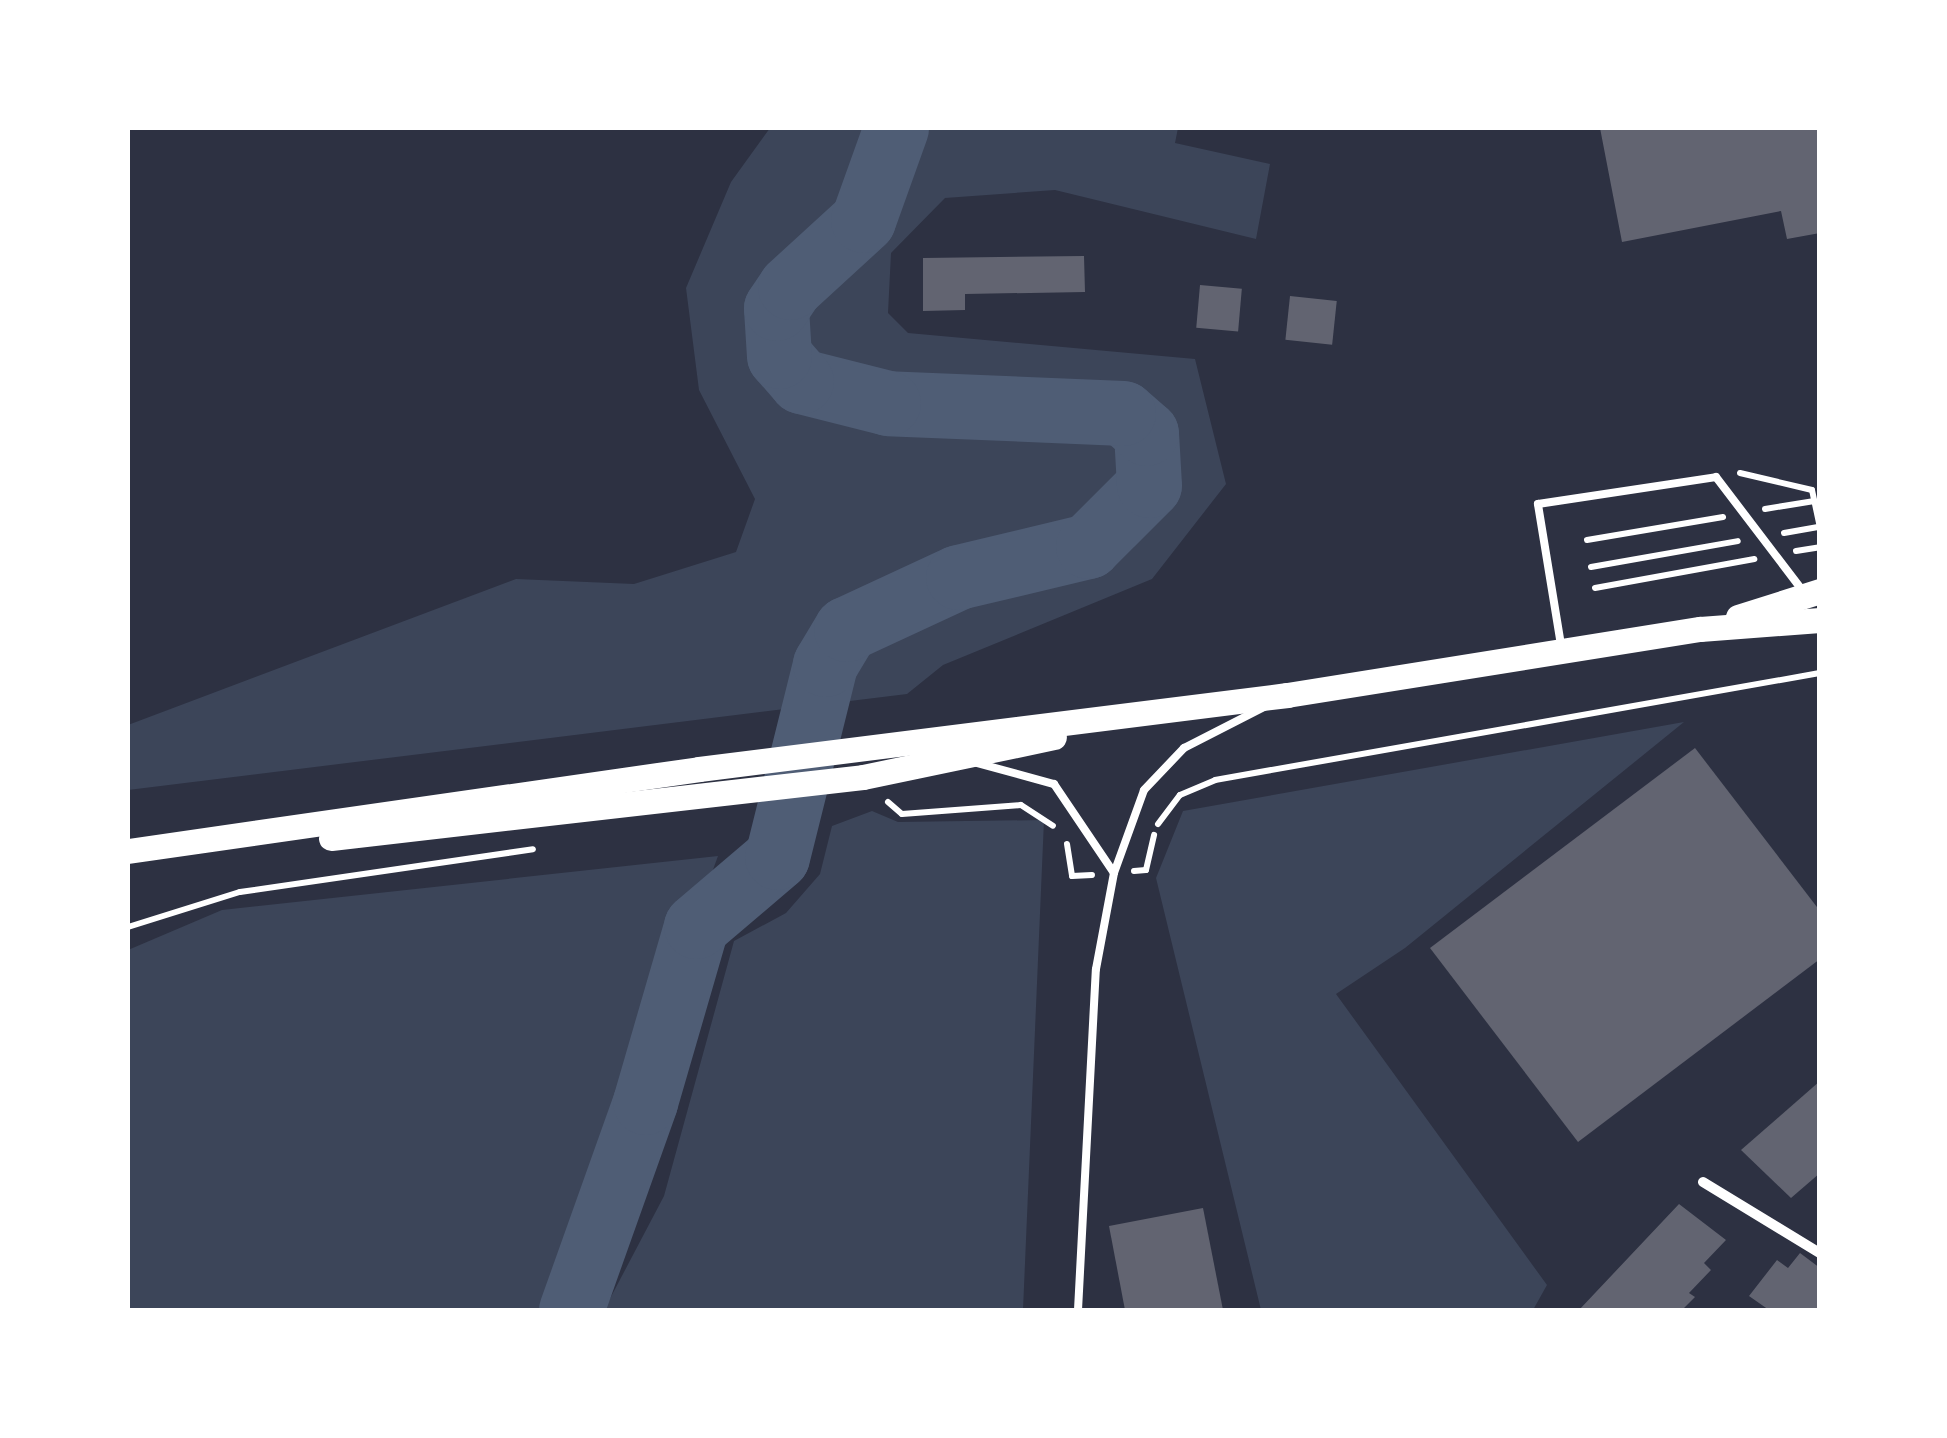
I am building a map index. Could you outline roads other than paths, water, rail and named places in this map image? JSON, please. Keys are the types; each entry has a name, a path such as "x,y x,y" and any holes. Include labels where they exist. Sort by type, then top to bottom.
{"main road":[{"path":"1700,629 1812,593"},
{"path":"128,850 698,769 1287,695 1700,629 1820,620"},
{"path":"128,860 707,798 869,785 1185,705"}],"street":[{"path":"1702,1182 1820,1253"}],"lane":[{"path":"1562,651 1538,504 1716,477 1761,537 1812,593"},
{"path":"1078,1310 1096,969 1114,872 1144,790 1184,748 1287,695"},
{"path":"962,759 1054,784 1114,872"}],"waterway":[{"path":"571,1310 645,1102 696,926 777,857 825,664 846,629 958,577 1088,546 1149,485 1146,433 1123,413 888,403 801,381 779,356 776,308 790,287 863,220 896,128"}]}
